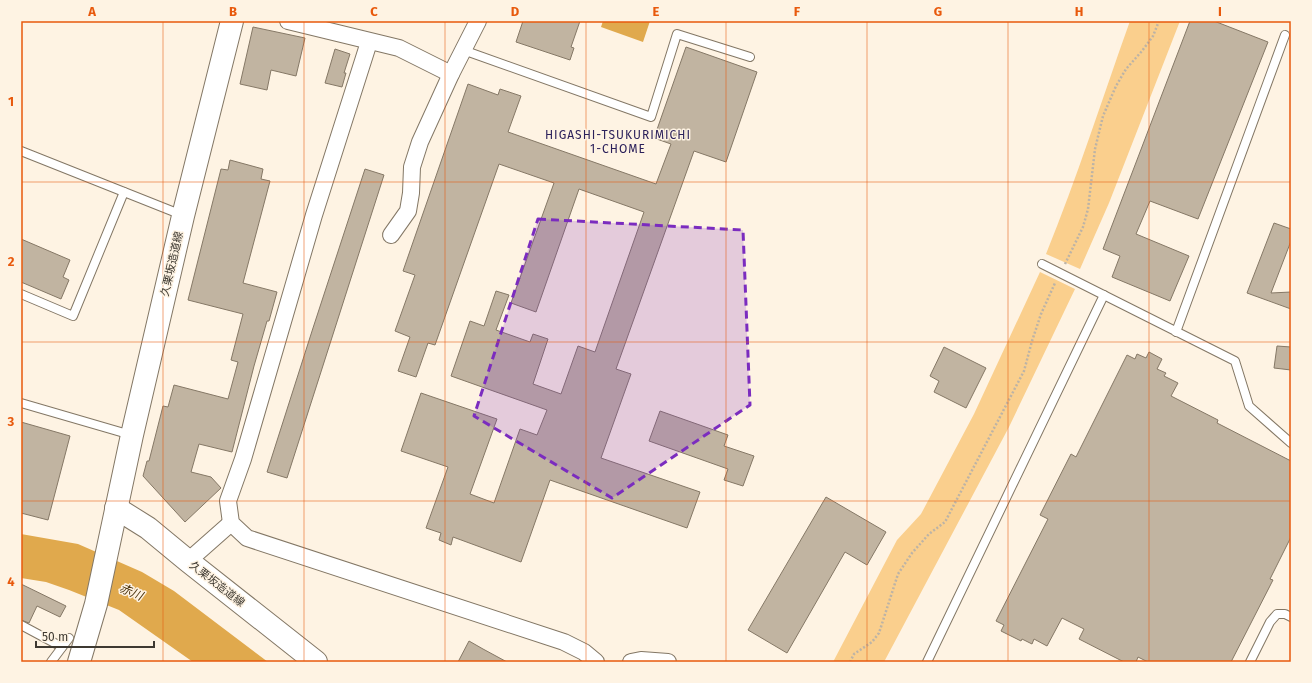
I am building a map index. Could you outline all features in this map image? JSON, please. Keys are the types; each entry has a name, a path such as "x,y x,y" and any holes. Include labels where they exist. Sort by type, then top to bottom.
{"main road":[{"name":"久栗坂造道線","path":"79,662 96,604 132,436 183,216 232,21"},
{"name":"久栗坂造道線","path":"116,508 148,528 316,662"}],"street":[{"path":"288,21 369,42 399,48 451,74"},
{"path":"391,235 408,211 411,193 412,167 420,142 451,74 478,21"},
{"path":"369,42 314,216 243,459 228,501 231,522 247,538 564,642 584,652 596,662"},
{"path":"188,561 231,522"},
{"path":"631,662 641,660 668,662"}],"lane":[{"path":"463,50 651,117 677,34 750,57"},
{"path":"1176,332 1286,35"},
{"path":"21,151 183,216"},
{"path":"21,294 73,316 124,192"},
{"path":"1042,264 1235,361 1249,406 1291,443"},
{"path":"927,662 1104,295"},
{"path":"21,403 132,436"},
{"path":"1250,662 1270,622 1277,614 1285,614 1291,617"},
{"path":"21,625 62,648"},
{"path":"51,662 69,638"}],"path":[{"path":"850,662 854,654 872,642 880,633 898,574 912,553 929,534 945,522 1024,371 1041,314 1083,227 1088,209 1096,149 1103,116 1116,86 1126,69 1142,52 1153,36 1159,21"}],"highlighted area":[{"path":"538,219 743,230 750,405 612,498 474,416"}],"shaded area":[{"path":"1130,21 1180,21 1109,203 1080,269 1046,254 1079,167"},
{"path":"1040,272 1075,289 1009,427 884,662 833,662 897,540 921,514 974,414"}],"water":[{"path":"603,21 650,21 643,42 601,27"},
{"name":"赤川","path":"21,534 78,544 142,572 174,591 268,662 193,662 119,610 46,582 21,578"}],"building":[{"path":"523,21 580,21 571,47 574,48 570,60 516,42"},
{"path":"1190,21 1214,21 1268,42 1198,219 1150,201 1136,234 1189,256 1170,301 1112,277 1120,256 1103,249"},
{"path":"253,27 305,38 296,76 271,70 267,90 240,84"},
{"path":"686,47 757,72 726,162 694,151 616,369 631,374 601,458 700,492 687,528 550,480 521,562 453,537 451,545 439,540 441,533 426,528 448,467 401,451 421,393 497,419 470,494 494,503 520,429 537,435 547,410 451,376 470,321 484,326 496,291 509,295 496,330 530,342 533,334 548,339 533,384 561,394 578,346 595,352 644,212 579,189 536,312 511,303 554,183 499,164 435,345 428,343 416,377 398,371 410,337 395,331 415,275 403,271 468,84 498,95 500,89 521,96 508,132 656,184 671,144 654,138"},
{"path":"335,49 350,54 344,73 346,73 342,87 325,83"},
{"path":"230,160 263,169 261,179 270,181 243,283 277,292 254,366 232,452 199,444 191,472 211,477 221,488 185,522 143,476 147,461 149,461 163,406 168,407 174,385 228,399 238,362 231,360 243,314 188,300 221,169 228,170"},
{"path":"365,169 384,175 287,478 267,472"},
{"path":"1274,223 1291,229 1291,241 1271,293 1291,292 1291,309 1247,293"},
{"path":"21,239 70,260 63,277 69,280 61,299 21,282"},
{"path":"1277,346 1291,347 1291,370 1274,368"},
{"path":"944,347 986,368 966,408 934,392 939,381 930,376"},
{"path":"1149,352 1162,359 1157,369 1166,373 1164,376 1178,383 1171,396 1218,420 1217,423 1291,461 1291,537 1270,579 1273,580 1231,662 1148,662 1138,657 1136,662 1124,662 1079,639 1084,629 1062,618 1047,646 1034,639 1032,644 1022,639 1021,641 1001,631 1004,625 996,621 1048,519 1040,515 1071,454 1076,457 1127,355 1135,359 1137,354 1146,358"},
{"path":"660,411 728,435 724,446 754,456 743,486 724,480 728,469 649,441"},
{"path":"21,422 70,436 48,520 21,513"},
{"path":"826,497 886,532 867,565 845,552 787,653 748,630"},
{"path":"21,584 66,606 60,617 37,606 29,623 21,620"},
{"path":"469,641 483,649 507,662 458,662"}],"district":[{"name":"HIGASHI-TSUKURIMICHI 1-CHOME","path":"618,142"}]}
